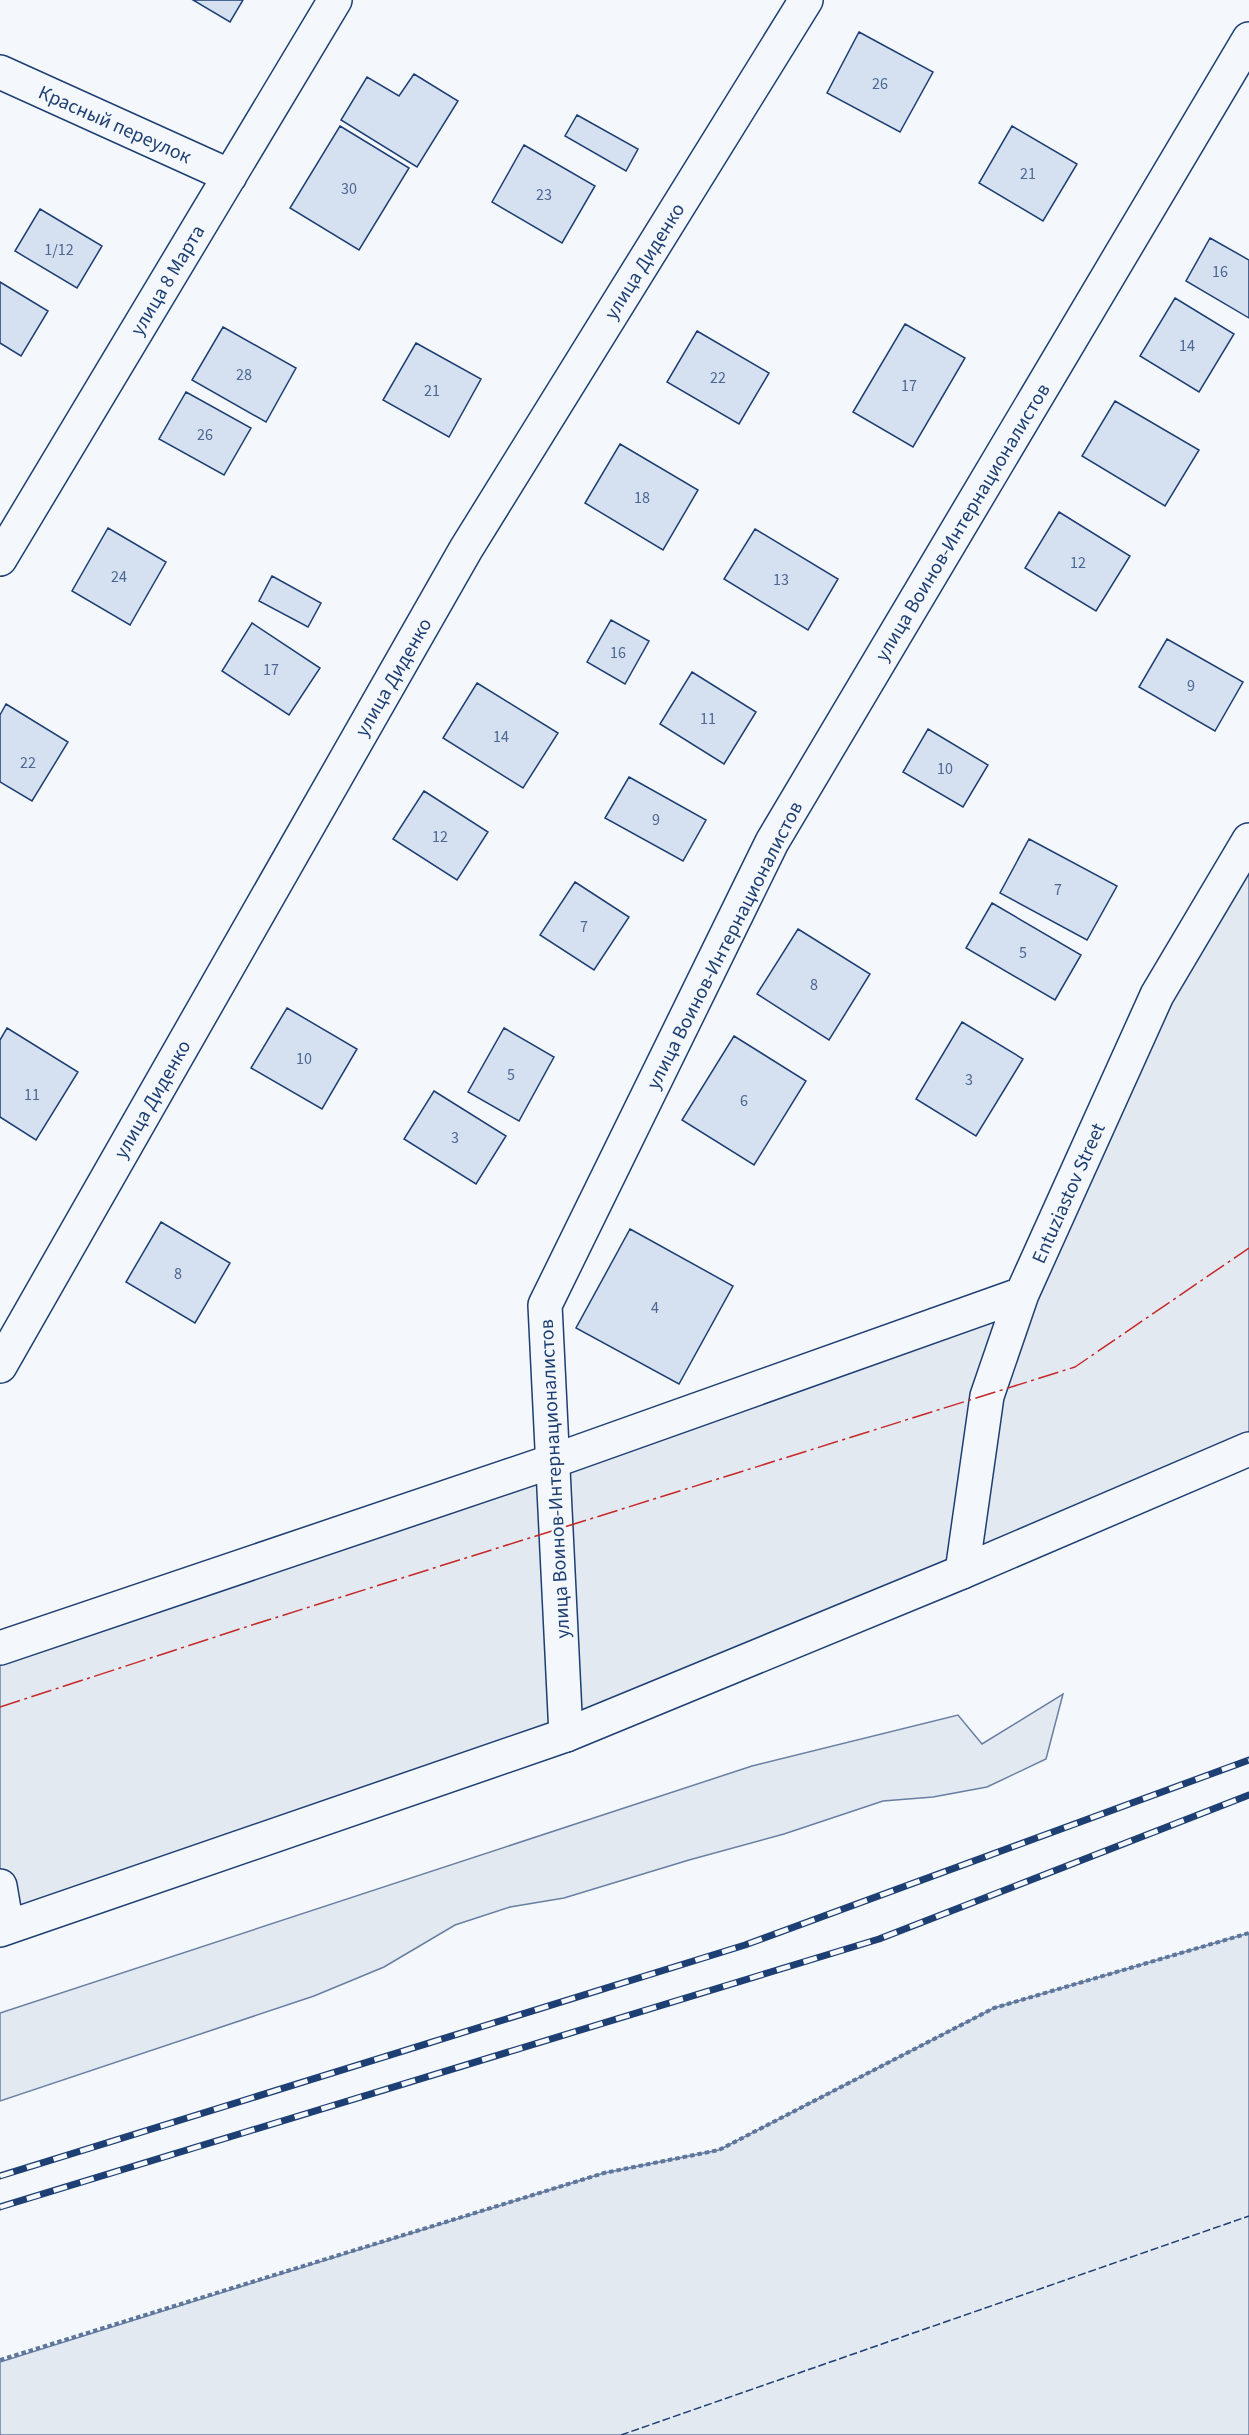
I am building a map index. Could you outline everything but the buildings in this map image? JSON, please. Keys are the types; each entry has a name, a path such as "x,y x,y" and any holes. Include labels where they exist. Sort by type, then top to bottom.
{"street":[{"name":"улица 8 Марта","path":"0,559 334,0"},
{"name":"улица Диденко","path":"0,1366 466,549 806,0"},
{"name":"улица Воинов-Интернационалистов","path":"566,1735 545,1305 771,842 1249,39"},
{"name":"Красный переулок","path":"0,72 230,176"},
{"name":"Entuziastov Street","path":"962,1572 987,1396 1022,1294 1157,995 1249,840"},
{"path":"0,1648 553,1461 1022,1294"},
{"path":"0,1886 4,1929 566,1735 962,1572 1249,1449"}],"path":[{"path":"0,2360 604,2173 719,2150 994,2008 1249,1933"}],"shaded area":[{"path":"1249,840 1249,1448 962,1572 0,1930 0,1648 1022,1294"},
{"path":"1063,1694 1046,1759 987,1787 933,1797 883,1801 784,1834 564,1898 510,1907 455,1925 384,1967 314,1996 0,2101 0,2013 752,1766 958,1715 982,1744"},
{"path":"1249,1933 1249,2435 0,2435 0,2362 604,2173 719,2150 994,2008"}],"railway":[{"path":"0,2176 745,1945 1249,1760"},
{"path":"0,2207 879,1939 1249,1795"}],"fence":[{"path":"621,2435 1249,2216"}],"power":[{"path":"0,1707 252,1625 1075,1367 1249,1248"}]}
